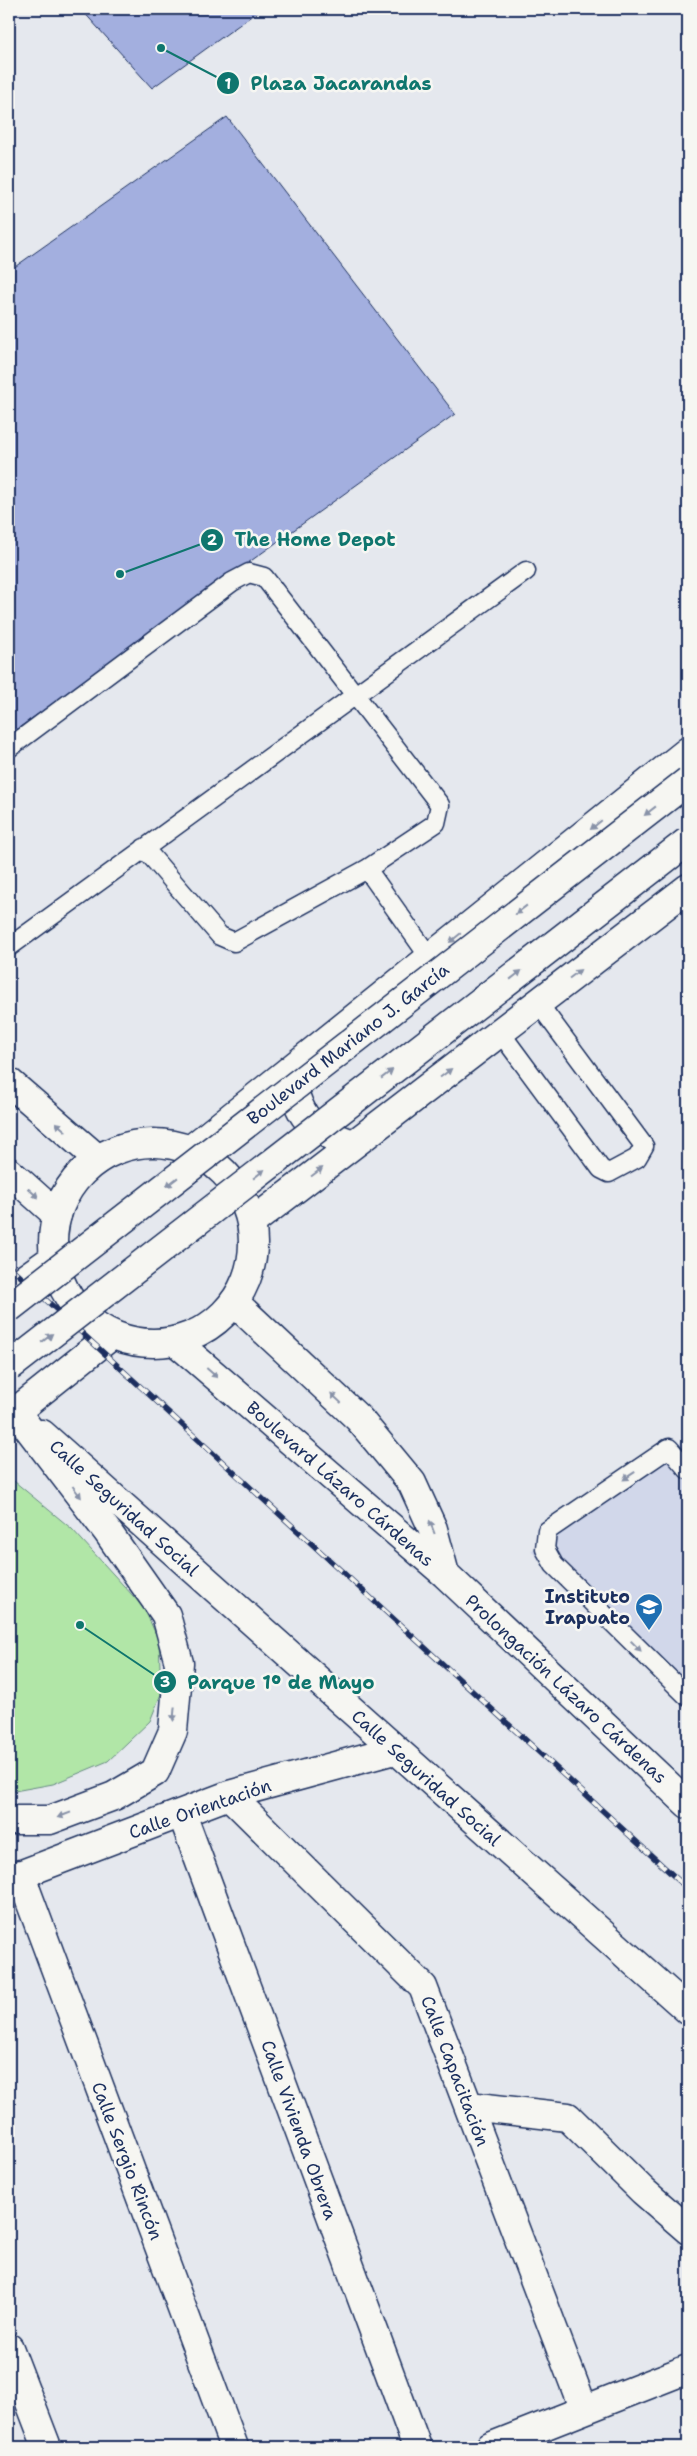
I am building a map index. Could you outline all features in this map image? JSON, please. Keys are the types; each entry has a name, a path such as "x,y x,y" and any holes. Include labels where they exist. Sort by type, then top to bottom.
{"street":[{"path":"190,1150 688,751"},
{"name":"Boulevard Mariano J. García","path":"9,1308 688,781"},
{"path":"9,1367 688,841"},
{"path":"251,1223 688,888"},
{"path":"290,1071 295,1100 306,1118 322,1132 353,1144"},
{"path":"9,1082 98,1159"},
{"path":"143,1143 167,1143 190,1150 218,1167 239,1192 251,1223 252,1250 247,1277 234,1302 218,1320 198,1333 175,1341 154,1344 132,1342 112,1335 90,1322 73,1304 61,1282 54,1258 53,1236 57,1215 66,1193 80,1174 98,1159 120,1148 143,1143"},
{"path":"9,1172 57,1215"},
{"path":"9,1290 54,1258"},
{"name":"Boulevard Lázaro Cárdenas","path":"234,1302 359,1419 412,1483 433,1528 445,1574"},
{"path":"9,1820 50,1820 114,1796 155,1772 173,1731 179,1663 166,1615 106,1531 11,1411 112,1335"},
{"name":"Boulevard Lázaro Cárdenas","path":"175,1341 445,1574"},
{"name":"Calle Seguridad Social","path":"11,1411 688,2010"},
{"name":"Prolongación Lázaro Cárdenas","path":"445,1574 688,1804"},
{"name":"Calle Orientación","path":"14,1876 229,1796 394,1750"},
{"name":"Calle Capacitación","path":"229,1796 423,1986 584,2410"},
{"name":"Calle Vivienda Obrera","path":"182,1814 417,2447"},
{"name":"Calle Sergio Rincón","path":"14,1876 234,2447"},
{"path":"469,2106 568,2116 643,2191 688,2230"},
{"path":"9,2348 47,2447"},
{"path":"490,2447 688,2369"}],"lane":[{"path":"9,947 354,694 526,571"},
{"path":"9,748 224,588 249,573 264,577 440,805 436,823 367,869 234,942 220,936 144,848"},
{"path":"367,869 430,958"},
{"path":"500,1032 601,1169 609,1173 637,1158 644,1146 538,1003"},
{"path":"688,1470 669,1448 547,1531 545,1549 554,1565 688,1697"}],"shaded area":[{"name":"Instituto Irapuato","path":"688,1437 688,1711 531,1551"}],"green space":[{"path":"9,1477 72,1529 144,1608 159,1641 161,1694 150,1721 108,1761 53,1784 9,1792"}],"building":[{"path":"81,9 261,9 152,88"},
{"path":"227,117 455,414 9,735 9,271"}],"railway":[{"path":"9,1266 688,1889"}],"place":[{"name":"Plaza Jacarandas","path":"161,48"},
{"name":"The Home Depot","path":"120,574"},
{"name":"Parque 1º de Mayo","path":"80,1625"},
{"name":"Instituto Irapuato","path":"649,1631"}]}
